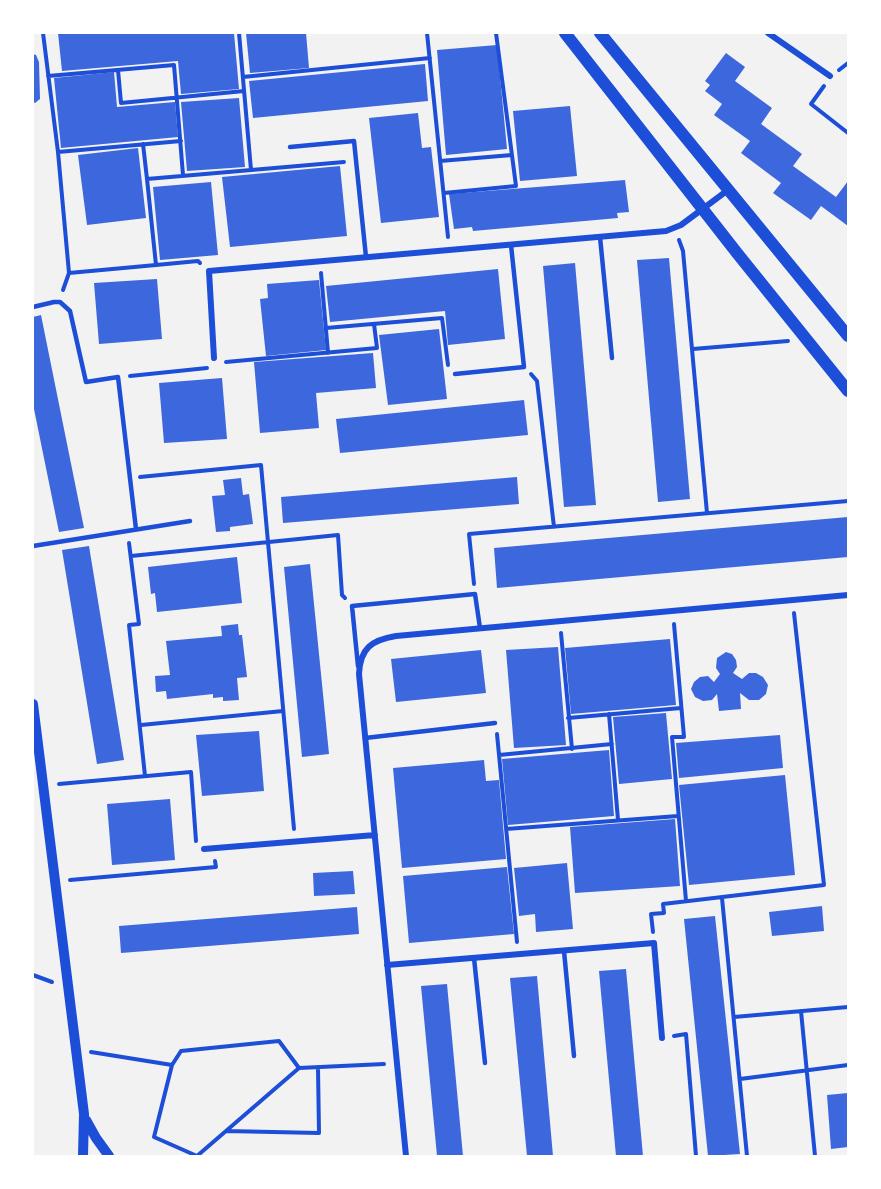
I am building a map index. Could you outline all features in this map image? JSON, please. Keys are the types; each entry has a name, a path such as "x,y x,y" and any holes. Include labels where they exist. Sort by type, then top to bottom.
{"main road":[{"path":"566,33 702,210 848,391"},
{"path":"600,33 848,336"}],"street":[{"path":"768,33 830,76"},
{"path":"214,361 210,271 666,231 675,228 728,190"},
{"path":"406,1156 359,674 364,652 373,643 396,636 848,595"},
{"path":"33,704 84,1114 83,1156"},
{"path":"204,849 375,835"},
{"path":"387,965 654,943 662,1038"},
{"path":"84,1114 108,1156"}],"lane":[{"path":"290,147 354,141 366,257"},
{"path":"600,237 612,358"},
{"path":"455,374 524,367 511,245"},
{"path":"33,307 60,302 70,311 86,382 118,377 136,529"},
{"path":"33,546 190,521"},
{"path":"359,674 352,606 475,594 480,628"},
{"path":"365,738 495,723"},
{"path":"564,951 574,1056"},
{"path":"474,958 484,1063"}],"path":[{"path":"42,33 58,152 69,273 60,302"},
{"path":"238,33 251,170"},
{"path":"427,33 450,250"},
{"path":"444,193 516,186 496,33"},
{"path":"243,78 430,58"},
{"path":"48,76 174,65 183,176"},
{"path":"118,70 121,103 244,91"},
{"path":"830,76 811,104 848,133"},
{"path":"58,152 181,141"},
{"path":"143,144 156,265"},
{"path":"440,161 512,155"},
{"path":"147,178 356,161"},
{"path":"675,228 683,250 707,513"},
{"path":"69,273 198,261 210,271"},
{"path":"320,261 328,353"},
{"path":"326,328 442,318 449,376 455,374"},
{"path":"118,377 214,367 214,361 377,348 374,324"},
{"path":"693,349 806,340"},
{"path":"524,367 537,381 554,526"},
{"path":"129,478 261,465 295,842"},
{"path":"475,594 469,534 848,501"},
{"path":"128,531 139,624 129,625 145,776"},
{"path":"131,556 338,535 342,595 352,606"},
{"path":"654,943 651,914 664,913 663,904 824,885 792,600"},
{"path":"672,611 684,736 672,737 686,902"},
{"path":"560,621 572,749"},
{"path":"568,718 681,708"},
{"path":"141,725 283,711"},
{"path":"609,714 618,820"},
{"path":"495,723 519,954"},
{"path":"499,755 612,744"},
{"path":"44,786 191,772 197,850 204,849"},
{"path":"506,829 678,816"},
{"path":"55,881 216,867 213,848"},
{"path":"722,898 747,1156"},
{"path":"734,1017 848,1007"},
{"path":"801,1011 815,1156"},
{"path":"662,1038 686,1034 696,1156"},
{"path":"299,1068 279,1041 181,1051 172,1065 154,1137 197,1156 299,1068 397,1064"},
{"path":"76,1050 172,1065"},
{"path":"740,1079 848,1065"},
{"path":"225,1131 319,1133 318,1068"}],"building":[{"path":"58,33 234,33 239,89 181,94 178,61 62,71"},
{"path":"246,33 306,33 309,68 250,73"},
{"path":"497,45 507,149 446,155 437,50"},
{"path":"726,53 745,67 735,81 772,108 761,124 802,154 793,166 836,197 848,181 848,226 821,206 811,220 773,193 781,183 741,153 750,141 714,115 722,104 705,91 710,85 705,81"},
{"path":"33,54 39,62 40,99 35,103 33,102"},
{"path":"425,64 428,101 253,118 249,81"},
{"path":"114,72 117,107 175,102 178,137 61,148 54,78"},
{"path":"239,98 245,167 187,171 181,102"},
{"path":"570,106 577,176 520,181 513,111"},
{"path":"418,113 422,148 431,147 439,217 381,223 369,118"},
{"path":"138,148 146,218 87,225 78,155"},
{"path":"340,166 347,236 230,247 222,177"},
{"path":"625,180 629,212 617,213 618,218 473,231 472,227 454,229 449,194"},
{"path":"211,182 218,255 160,260 153,187"},
{"path":"669,258 690,499 658,502 637,260"},
{"path":"575,263 596,505 564,507 543,266"},
{"path":"498,269 505,339 448,345 445,311 330,322 326,286"},
{"path":"157,279 162,339 99,344 94,283"},
{"path":"319,280 326,350 266,356 260,299 268,298 267,284"},
{"path":"41,315 84,528 59,532 33,404 33,317"},
{"path":"439,329 447,399 388,405 379,335"},
{"path":"373,353 376,388 316,393 319,428 260,433 254,362"},
{"path":"222,378 227,439 164,443 159,383"},
{"path":"524,400 528,435 340,453 336,419"},
{"path":"517,477 519,504 283,523 281,497"},
{"path":"241,478 243,495 249,494 253,524 230,527 230,531 216,532 212,496 225,495 223,480"},
{"path":"848,517 848,557 497,588 494,548"},
{"path":"89,546 124,760 97,764 62,550"},
{"path":"237,557 242,603 157,612 155,593 151,594 148,567"},
{"path":"310,564 329,754 302,757 284,567"},
{"path":"238,624 239,635 242,635 247,677 237,678 239,700 223,701 223,697 213,698 213,694 167,699 166,691 156,692 155,676 170,675 166,641 222,636 221,626"},
{"path":"670,639 676,705 571,714 565,648"},
{"path":"558,647 566,745 514,748 506,650"},
{"path":"481,650 486,693 396,702 391,659"},
{"path":"726,652 732,654 736,660 737,667 733,673 742,679 749,673 756,673 763,677 768,685 766,694 759,700 749,700 740,693 741,709 719,711 717,694 712,700 703,701 695,697 691,689 700,677 708,676 714,682 720,674 716,668 717,658"},
{"path":"666,713 672,779 619,784 613,717"},
{"path":"259,731 264,791 202,796 196,735"},
{"path":"780,735 783,768 679,778 676,743"},
{"path":"609,750 614,816 508,825 502,759"},
{"path":"484,760 486,781 499,780 506,859 402,868 393,768"},
{"path":"785,775 795,875 689,885 679,785"},
{"path":"170,799 175,860 112,865 107,804"},
{"path":"675,819 680,886 575,893 570,827"},
{"path":"567,863 573,929 536,932 535,914 519,916 514,868"},
{"path":"507,867 514,934 409,943 403,876"},
{"path":"353,871 355,894 314,896 313,873"},
{"path":"822,906 824,931 772,936 769,912"},
{"path":"357,907 359,934 121,953 119,926"},
{"path":"715,916 740,1154 708,1156 684,919"},
{"path":"626,969 643,1156 616,1156 599,971"},
{"path":"537,976 553,1156 527,1156 510,978"},
{"path":"447,984 463,1156 437,1156 421,986"},
{"path":"848,1093 848,1147 831,1149 827,1095"}]}
